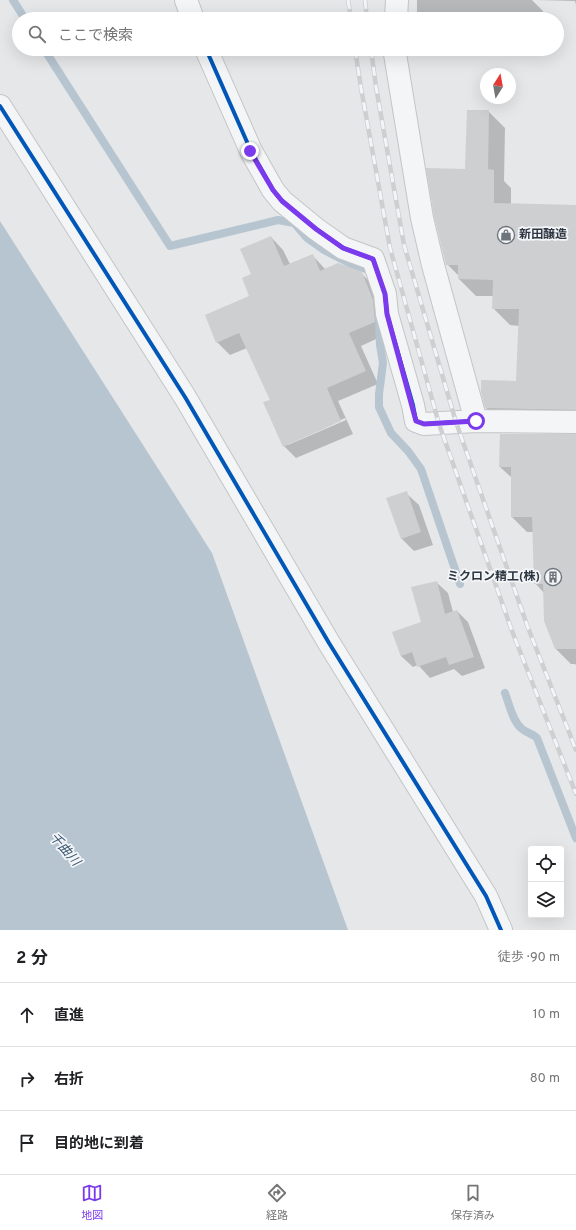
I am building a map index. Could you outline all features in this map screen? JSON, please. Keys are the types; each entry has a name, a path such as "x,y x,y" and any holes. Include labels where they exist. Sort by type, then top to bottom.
{"street":[{"path":"186,0 190,12"},
{"path":"396,12 397,0"},
{"path":"209,56 250,151 277,196 316,229 343,248 373,259 385,294 387,314 416,421 424,424 476,421 576,422"},
{"path":"394,56 422,218 433,265 476,421"},
{"path":"0,106 185,397 329,643 486,896 501,930"}],"water":[{"name":"千曲川","path":"0,221 212,553 348,930 0,930"}],"building":[{"path":"467,110 489,110 488,169 494,170 494,203 576,205 576,410 485,408 481,392 481,380 516,381 519,309 492,309 493,280 458,279 458,265 446,265 434,216 426,168 465,169"},
{"path":"271,236 284,266 313,254 320,271 338,263 362,272 373,300 375,322 349,333 366,371 327,388 341,421 283,447 263,402 270,400 239,333 216,343 205,315 249,296 242,278 251,274 240,249"},
{"path":"500,434 576,434 576,649 555,649 544,621 543,584 534,584 532,517 511,517 511,467 499,467"},
{"path":"407,491 421,532 401,539 386,498"},
{"path":"437,581 445,614 457,610 474,657 449,665 446,657 417,667 412,652 401,656 392,632 421,622 411,587"}],"waterway":[{"path":"13,0 21,12"},
{"path":"48,56 170,246 278,220 294,223 307,238 324,250 353,265 369,270 371,275"},
{"path":"379,318 380,345 383,363 379,407 391,433 408,451 421,469 460,584"},
{"path":"505,693 513,716 518,725 523,730 537,738 576,838"}],"railway":[{"path":"348,0 350,12"},
{"path":"365,0 366,12"},
{"path":"356,56 390,248 439,424 512,631 576,794"},
{"path":"372,56 404,245 456,422 527,625 576,750"}],"cycle path":[{"path":"209,56 251,151 273,190 282,201 316,229 343,248 373,259 385,294 387,314 413,405 416,421 424,424 476,421"},
{"path":"0,106 185,397 329,643 486,896 501,930"}],"place":[{"name":"新田醸造","path":"506,235"},
{"name":"ミクロン精工(株)","path":"553,577"}],"route":[{"path":"250,151 273,190 282,201 316,229 343,248 373,259 385,294 387,314 416,421 424,424 439,424 476,421"}]}
